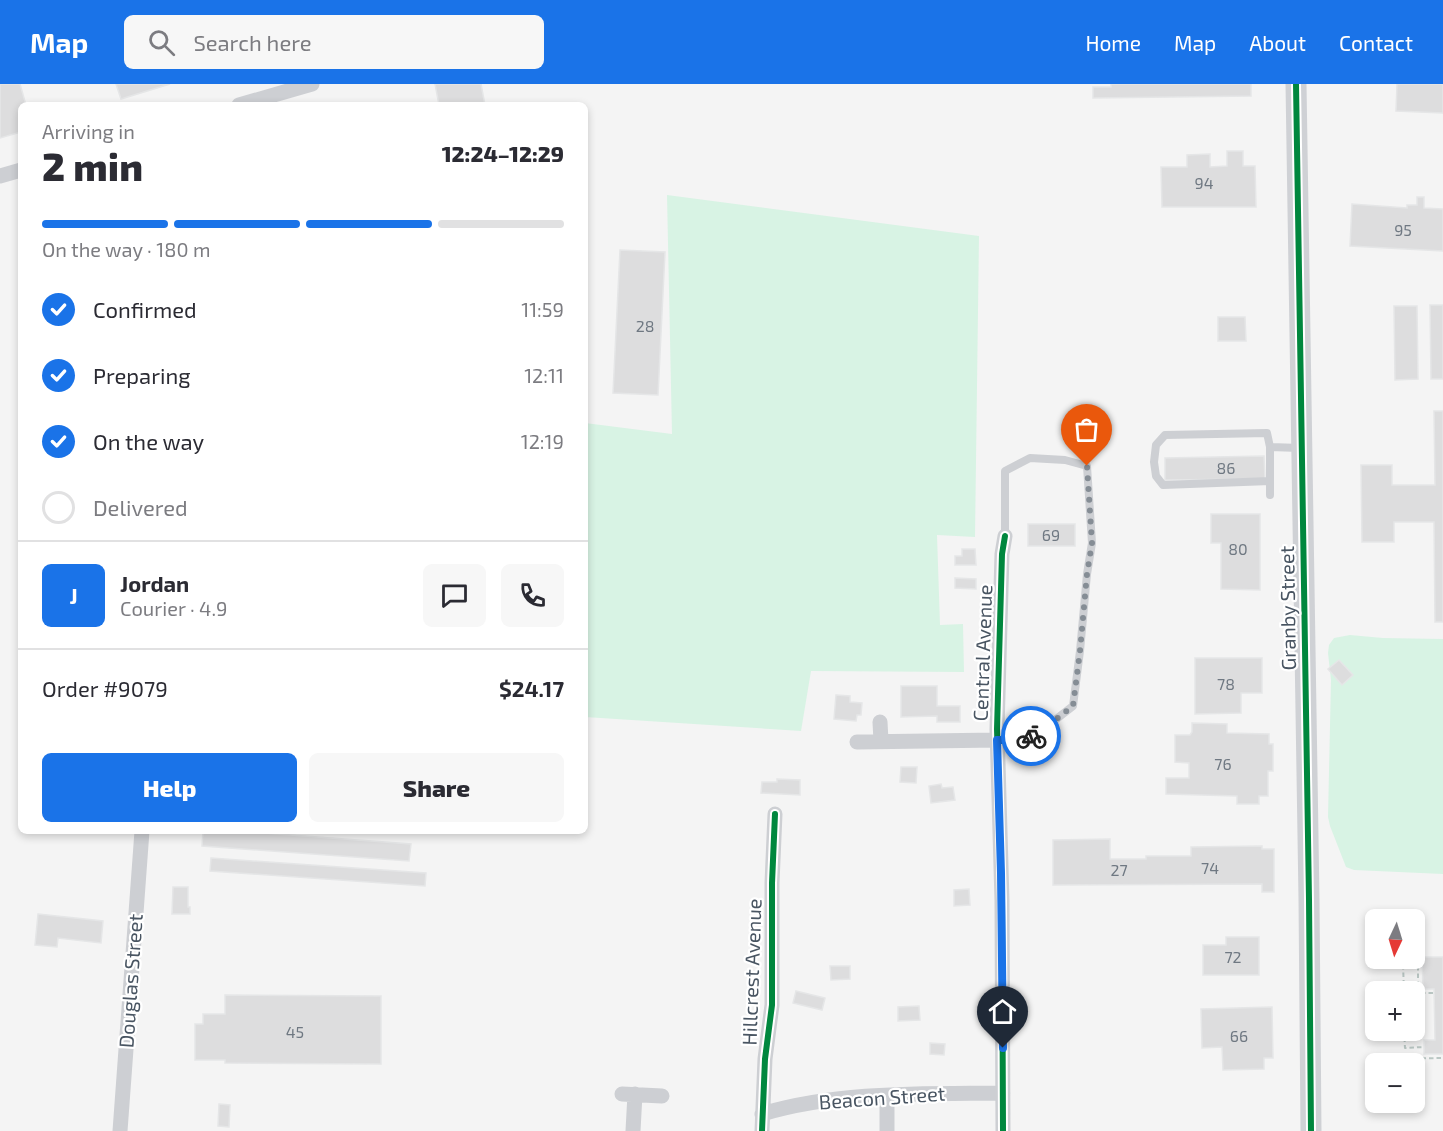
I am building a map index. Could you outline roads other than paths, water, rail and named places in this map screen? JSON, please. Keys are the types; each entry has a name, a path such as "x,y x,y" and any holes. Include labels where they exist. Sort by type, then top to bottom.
{"main road":[{"name":"Granby Street","path":"1296,84 1311,1131"}],"street":[{"path":"249,102 312,84"},
{"path":"0,176 18,171"},
{"name":"Central Avenue","path":"1003,1131 1001,879 997,740 1002,554 1005,536"},
{"path":"880,722 881,741"},
{"path":"857,742 997,740"},
{"name":"Hillcrest Avenue","path":"762,1131 765,1059 772,1001 772,883 775,814"},
{"name":"Douglas Street","path":"120,1131 142,834"},
{"name":"Beacon Street","path":"762,1114 837,1099 1003,1093"},
{"path":"633,1131 629,1094 662,1096"},
{"path":"887,1096 887,1131"}],"lane":[{"path":"1270,481 1163,484 1156,476 1154,462 1156,445 1165,435 1267,433 1270,447 1270,481 1270,495"},
{"path":"1270,447 1302,448"},
{"path":"997,740 1022,740 1041,731 1073,706 1092,543 1087,466 1065,460 1030,458 1005,471 1005,536"}]}
